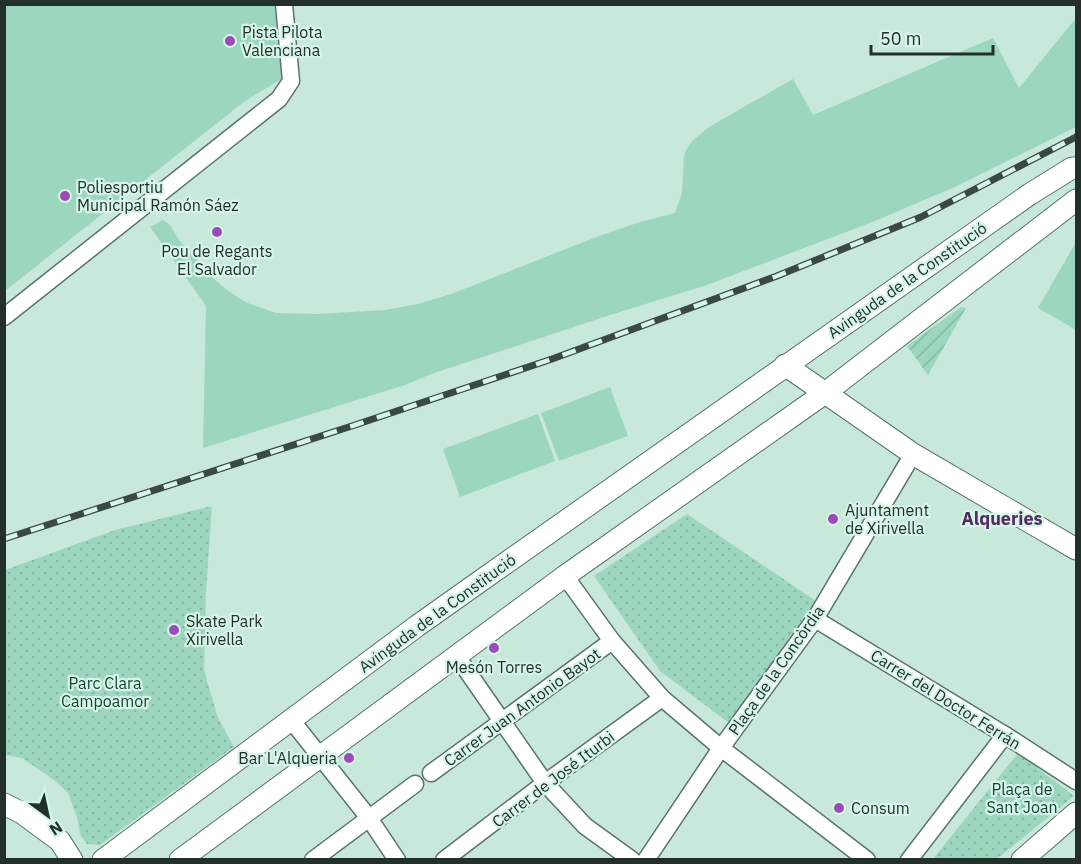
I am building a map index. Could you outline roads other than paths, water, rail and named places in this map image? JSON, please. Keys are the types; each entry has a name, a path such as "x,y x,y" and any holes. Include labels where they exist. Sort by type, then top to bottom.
{"street":[{"path":"4,317 279,99 291,81 284,4"},
{"name":"Avinguda de la Constitució","path":"104,860 417,626 1029,194 1072,168 1077,168"},
{"path":"1029,194 1053,219"},
{"path":"180,860 456,655 817,398 1077,200"},
{"path":"780,369 817,398"},
{"path":"849,374 851,389 860,406 886,435 913,454 1077,549"},
{"path":"817,398 815,402 824,404 857,424 886,435"},
{"name":"Plaça de la Concòrdia","path":"565,576 612,641 662,698 721,748 815,619 913,454"},
{"name":"Carrer del Doctor Ferrán","path":"815,619 1077,781"},
{"name":"Carrer Juan Antonio Bayot","path":"431,773 612,641"},
{"path":"456,655 545,783 585,826 632,860"},
{"name":"Carrer de José Iturbi","path":"444,860 662,698"},
{"path":"292,721 369,818 398,860"},
{"path":"909,860 1005,735"},
{"path":"646,860 721,748 867,860"},
{"path":"313,860 415,784"},
{"path":"4,804 22,813 60,841 72,860"},
{"path":"1027,858 1077,813"}],"railway":[{"path":"4,539 552,359 777,276 921,217 1076,137"}],"place":[{"name":"Pista Pilota Valenciana","path":"230,41"},
{"name":"Poliesportiu Municipal Ramón Sáez","path":"65,196"},
{"name":"Pou de Regants El Salvador","path":"217,232"},
{"name":"Ajuntament de Xirivella","path":"833,519"},
{"name":"Skate Park Xirivella","path":"174,630"},
{"name":"Mesón Torres","path":"494,648"},
{"name":"Bar L'Alqueria","path":"349,758"},
{"name":"Consum","path":"839,808"}],"district":[{"name":"Alqueries","path":"1002,519"}],"park label":[{"name":"Parc Clara Campoamor","path":"105,692"},
{"name":"Plaça de Sant Joan","path":"1022,798"}]}
